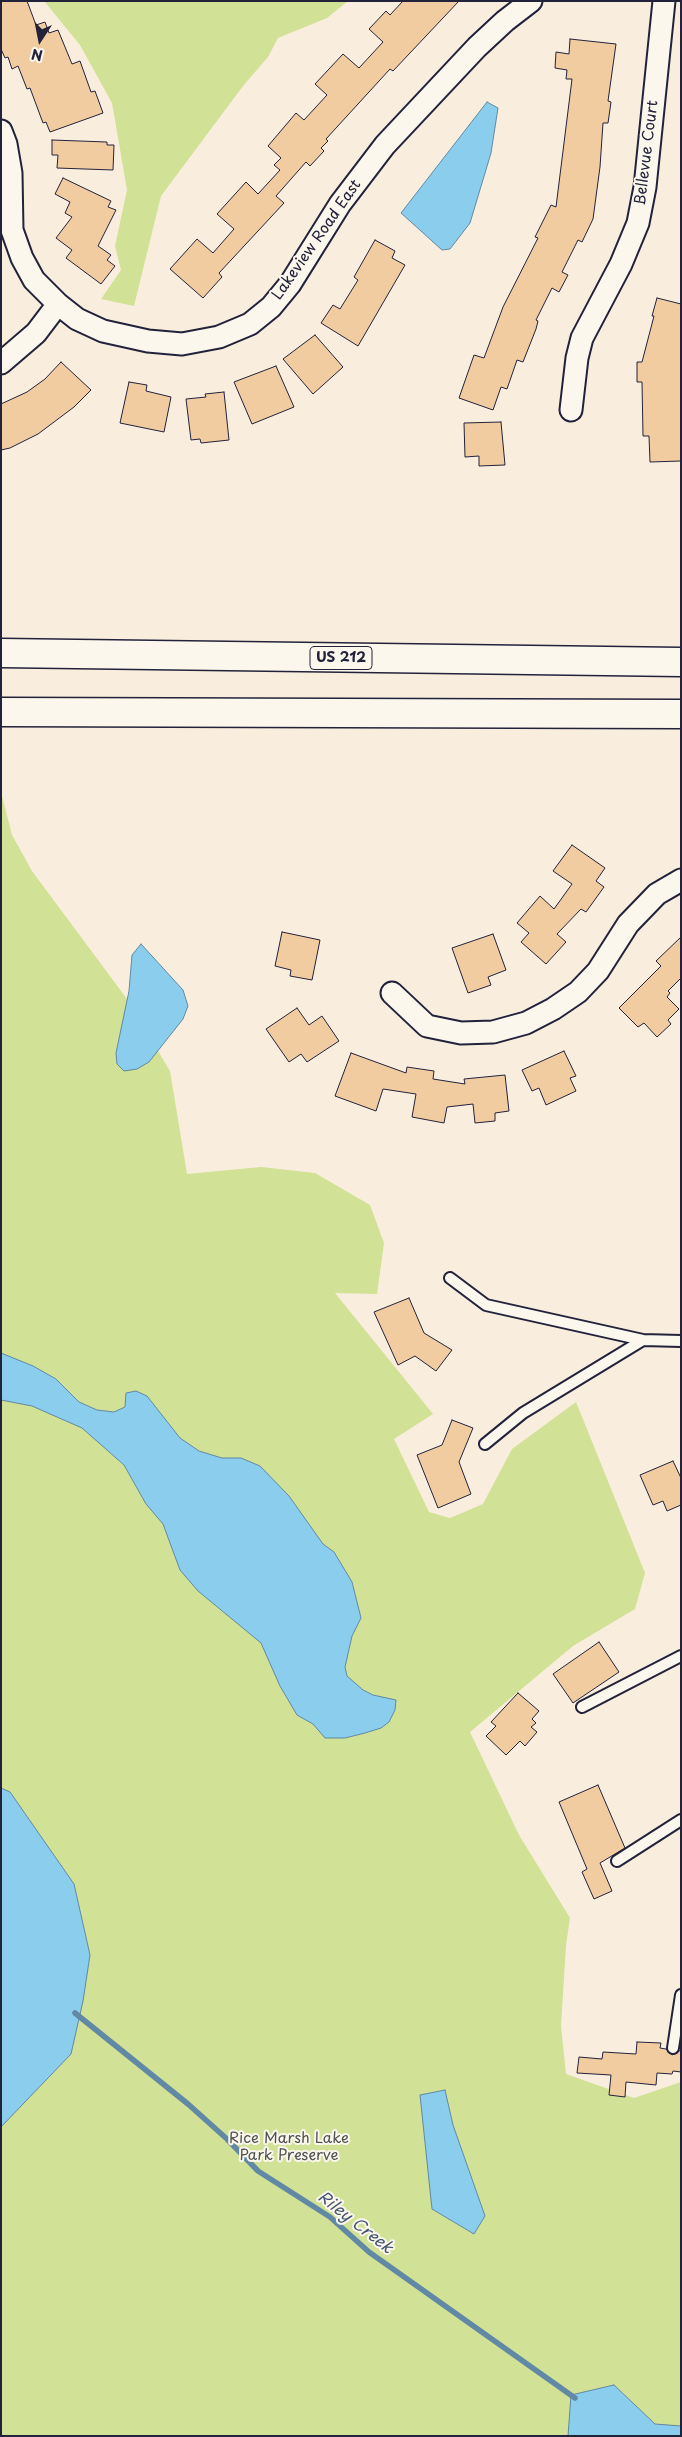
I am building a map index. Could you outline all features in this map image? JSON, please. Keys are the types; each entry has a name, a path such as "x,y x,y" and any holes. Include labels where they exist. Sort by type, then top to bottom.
{"highway":[{"name":"US 212","path":"1,653 681,662"},
{"path":"1,712 681,714"}],"street":[{"name":"Lakeview Road East","path":"1,131 6,144 11,173 12,230 22,258 34,280 58,304 77,319 103,331 148,341 182,344 220,337 250,324 271,306 290,284 340,204 385,145 477,47 505,21 531,1"},
{"name":"Bellevue Court","path":"571,410 577,358 582,338 620,264 638,223 646,187 664,1"},
{"path":"1,363 36,333 58,304"},
{"path":"392,993 428,1026 461,1033 493,1032 526,1023 553,1009 578,992 598,971 628,924 657,894 681,880"}],"lane":[{"path":"450,1278 486,1305 643,1340 681,1341"},
{"path":"485,1444 523,1413 643,1340"},
{"path":"582,1707 681,1656"},
{"path":"617,1861 681,1820"},
{"path":"673,2048 681,1995"}],"green space":[{"path":"44,1 348,1 327,18 278,38 268,57 243,86 161,196 134,306 101,299 121,270 115,246 127,190 112,103 80,45"},
{"name":"Rice Marsh Lake Park Preserve","path":"1,792 12,835 32,871 127,999 170,1071 187,1174 261,1167 315,1173 370,1205 384,1243 377,1294 335,1293 433,1414 394,1439 429,1512 450,1518 483,1504 512,1449 576,1402 645,1573 635,1609 573,1646 470,1732 519,1835 570,1918 566,1945 561,2026 566,2074 634,2098 681,2082 681,2436 1,2436"}],"water":[{"path":"487,102 498,108 491,153 470,223 450,249 442,250 401,213"},
{"path":"141,944 183,990 188,1006 183,1019 149,1062 137,1069 124,1071 117,1064 116,1053 129,991 132,955"},
{"path":"1,1353 33,1366 56,1379 79,1402 97,1410 114,1412 125,1407 126,1393 136,1391 147,1396 180,1438 199,1451 222,1458 241,1458 260,1466 289,1496 323,1544 334,1552 352,1582 361,1618 352,1636 345,1667 347,1676 363,1690 373,1695 396,1700 395,1710 389,1722 381,1728 345,1738 325,1738 313,1724 297,1715 280,1686 261,1643 198,1591 180,1570 163,1524 146,1504 124,1465 82,1428 32,1406 1,1400"},
{"path":"1,1788 10,1792 74,1884 90,1955 83,2001 71,2054 1,2127"},
{"path":"445,2090 453,2125 485,2216 474,2234 432,2209 420,2095"},
{"path":"614,2385 655,2424 681,2426 681,2436 568,2436 571,2395"}],"building":[{"path":"1,1 27,1 36,25 45,22 49,33 58,30 72,64 80,61 91,92 95,91 103,113 50,132 46,122 43,123 30,88 27,89 18,66 12,69 8,57 5,58 1,49"},
{"path":"403,1 459,1 393,71 390,69 326,139 328,141 321,148 324,151 310,166 306,162 276,196 284,203 219,273 222,277 203,298 170,269 197,239 213,253 234,229 217,214 246,182 258,194 280,170 274,165 281,158 268,146 296,113 304,120 327,95 315,84 343,54 359,68 383,42 369,29 386,11 390,15"},
{"path":"570,39 616,44 608,101 611,102 608,123 603,123 600,167 593,219 582,242 578,240 562,272 568,275 559,292 552,288 536,320 538,321 536,329 523,362 517,360 507,389 501,387 493,410 459,398 474,355 484,358 503,307 538,238 535,237 551,205 556,207 572,79 566,79 567,70 555,68 556,52 569,54"},
{"path":"52,140 107,142 107,145 114,145 113,170 57,168 58,155 52,155"},
{"path":"63,178 111,201 108,207 116,210 98,246 111,255 107,260 115,266 101,284 66,258 72,250 56,238 72,217 65,213 70,202 55,194"},
{"path":"375,240 395,251 392,258 405,265 358,346 321,323 333,305 340,309 358,280 354,277"},
{"path":"657,298 681,304 681,461 650,462 649,436 643,436 642,382 637,382 637,362 642,362"},
{"path":"315,335 343,367 313,394 283,359"},
{"path":"61,362 91,390 74,407 38,434 10,448 1,450 1,404 27,392 45,379"},
{"path":"276,366 294,407 252,424 234,382"},
{"path":"129,382 147,385 146,391 171,397 164,432 120,423"},
{"path":"224,392 229,440 201,443 200,439 191,440 186,399 206,397 205,394"},
{"path":"501,422 505,465 479,466 479,456 465,457 464,423"},
{"path":"572,845 605,868 596,881 604,887 586,912 581,909 557,934 566,942 546,964 521,942 529,933 517,923 540,896 554,909 572,884 553,871"},
{"path":"282,932 320,940 312,980 290,976 291,970 275,966"},
{"path":"493,934 506,970 488,977 491,985 468,993 452,948"},
{"path":"681,937 681,978 668,991 670,993 667,997 679,1009 668,1020 671,1024 657,1037 644,1023 638,1027 619,1008 661,966 656,961"},
{"path":"297,1008 309,1025 322,1016 339,1041 307,1062 301,1054 289,1062 266,1029"},
{"path":"564,1051 576,1076 570,1078 576,1091 546,1105 539,1088 532,1091 522,1070"},
{"path":"351,1053 406,1073 407,1067 434,1071 433,1079 465,1084 464,1079 505,1075 509,1111 495,1113 495,1121 475,1123 473,1104 447,1107 444,1123 412,1117 416,1094 383,1089 376,1111 335,1096"},
{"path":"409,1298 424,1333 452,1350 436,1371 415,1356 398,1365 374,1312"},
{"path":"452,1420 473,1428 459,1462 471,1494 438,1508 417,1455 442,1445"},
{"path":"673,1461 681,1478 681,1505 667,1511 663,1501 653,1505 640,1475"},
{"path":"599,1642 619,1672 573,1703 553,1674"},
{"path":"518,1693 539,1711 532,1719 536,1723 531,1727 537,1732 525,1746 520,1741 506,1755 486,1736 496,1726 491,1722"},
{"path":"598,1785 625,1848 600,1863 612,1891 594,1899 582,1872 587,1869 559,1802"},
{"path":"637,2042 661,2043 660,2048 666,2049 672,2055 681,2050 681,2072 673,2071 672,2074 657,2073 656,2085 626,2082 625,2097 609,2095 611,2075 577,2073 579,2057 602,2059 603,2052 636,2054"}],"waterway":[{"name":"Riley Creek","path":"75,2013 188,2104 227,2139 258,2171 330,2217 369,2252 575,2398"}]}
